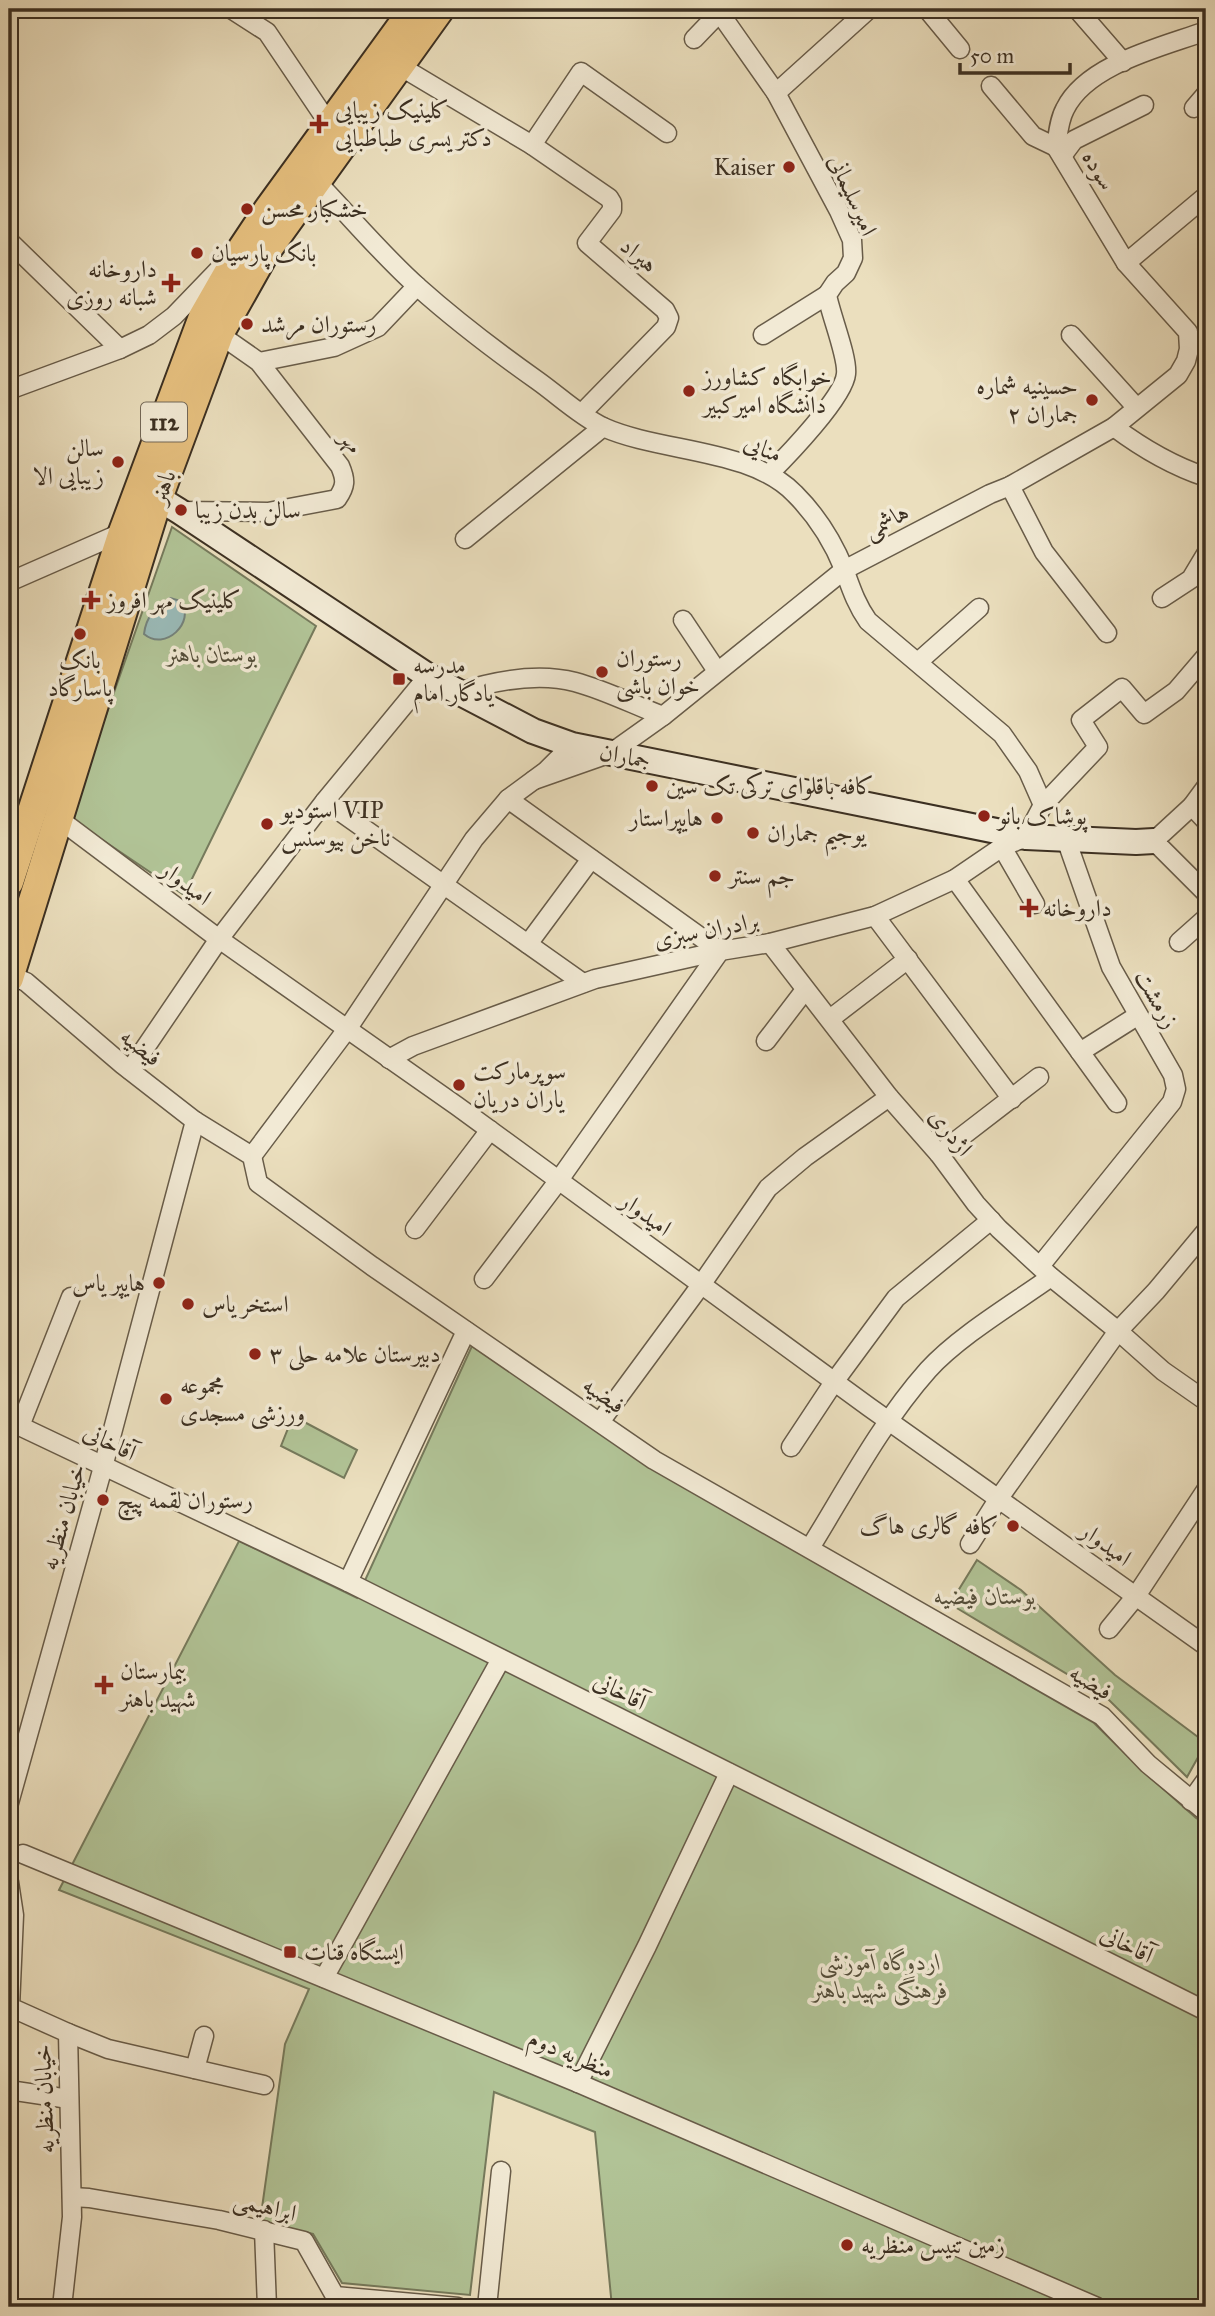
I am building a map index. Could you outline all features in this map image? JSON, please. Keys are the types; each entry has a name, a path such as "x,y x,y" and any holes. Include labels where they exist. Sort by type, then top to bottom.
{"main road":[{"name":"باهنر","path":"9,882 122,532 158,500 203,317 242,248 414,9"},
{"name":"باهنر","path":"9,976 158,500 219,334 264,254 440,9"},
{"name":"جماران","path":"158,500 456,693 533,731 572,745 1026,837 1154,841"}],"street":[{"path":"231,9 267,32 329,124"},
{"path":"776,93 869,9"},
{"path":"927,9 960,49"},
{"path":"1077,9 1123,62"},
{"path":"694,39 718,11"},
{"name":"امیرسلیمانی","path":"718,11 776,93 852,240 853,258 846,273 827,295 763,335"},
{"name":"سوده","path":"1189,349 1188,332 1126,263 1059,151 1065,109 1085,83 1123,62 1206,31"},
{"name":"هیراد","path":"398,65 532,145 609,198 612,203 612,210 587,243 666,310 669,318 666,327 582,413"},
{"path":"532,145 581,72 667,133"},
{"path":"991,86 1033,136 1059,151 1074,140 1144,105"},
{"path":"1194,108 1206,94"},
{"name":"منایی","path":"315,180 417,286 520,368 603,427 646,441 720,457 770,473 795,493 820,524 844,570 856,604 868,621 1002,734 1028,771 1042,805"},
{"path":"1126,263 1206,196"},
{"path":"9,241 120,348"},
{"path":"9,390 149,335 174,316 202,285 242,248"},
{"path":"259,362 334,347 378,327 417,286"},
{"path":"770,473 795,448 838,391 846,376 844,355 827,295"},
{"name":"مهر","path":"158,500 268,512 337,499 344,489 345,479 340,466 259,362 219,334"},
{"path":"1071,335 1136,407"},
{"name":"هاشمی","path":"534,779 611,753 663,716 844,570 1010,486 1114,427 1178,375 1189,349"},
{"path":"465,539 603,427"},
{"path":"1114,427 1132,441 1184,470 1206,477"},
{"path":"1010,486 1044,552 1107,633"},
{"path":"9,582 122,532"},
{"path":"1162,598 1191,579 1206,554"},
{"path":"918,662 979,608"},
{"path":"682,621 717,670"},
{"path":"1026,837 1042,805 1098,747 1081,720 1122,688 1144,714 1177,691 1206,656"},
{"path":"130,1070 219,939 325,801 428,676"},
{"path":"456,693 485,683 540,678 575,682 663,716"},
{"path":"253,1156 348,1028 474,839 508,799 572,745"},
{"path":"1206,787 1192,806 1154,841 1206,892"},
{"path":"484,1279 559,1180 720,951 508,799"},
{"path":"325,801 583,983"},
{"path":"1192,806 1206,821"},
{"name":"امیدوار","path":"59,819 219,939 348,1028 889,1422 1206,1646"},
{"name":"برادران سبزی","path":"389,1059 413,1046 583,983 720,951 770,943 875,916 955,879 1002,847 1026,837"},
{"name":"زرمشت","path":"810,1548 889,1422 929,1369 1045,1271 1172,1102 1176,1089 1173,1075 1111,967 1066,839"},
{"path":"1002,847 1035,904"},
{"path":"528,944 592,859"},
{"path":"955,879 1116,1103"},
{"path":"875,916 1012,1099"},
{"path":"1179,942 1206,918"},
{"name":"اژدری","path":"770,943 889,1097 939,1154 991,1220 1045,1271 1163,1371 1206,1401"},
{"path":"830,1019 908,959"},
{"name":"فیضیه","path":"9,976 26,982 195,1121 253,1156 258,1183 466,1331 654,1460 1102,1716 1148,1764 1206,1812"},
{"path":"766,1041 805,990"},
{"path":"1080,1052 1137,1016"},
{"path":"939,1154 1039,1077"},
{"path":"600,1422 701,1285 768,1188 805,1157 889,1097"},
{"name":"خیابان منظریه","path":"9,1803 195,1121"},
{"path":"415,1229 490,1130"},
{"path":"791,1447 834,1382 896,1298 991,1220"},
{"path":"970,1544 999,1498 1118,1331 1156,1291 1206,1231"},
{"path":"14,1423 71,1297"},
{"path":"348,1582 466,1331"},
{"name":"آقاخانی","path":"14,1423 348,1582 1206,2011"},
{"path":"1109,1629 1136,1596 1206,1490"},
{"path":"324,1978 501,1659"},
{"path":"578,2083 729,1773"},
{"path":"1191,1801 1206,1780"},
{"name":"منظریه دوم","path":"23,1854 578,2083 1097,2307"},
{"name":"خیابان منظریه","path":"9,1882 14,1915 10,2007 68,2033 72,2197 62,2307"},
{"path":"68,2033 108,2049 264,2085"},
{"path":"195,2069 204,2036"},
{"path":"9,2090 69,2099"},
{"path":"487,2307 501,2171"},
{"name":"ابراهیمی","path":"72,2197 219,2220 304,2241 335,2296 450,2307"},
{"path":"264,2230 267,2307"}],"green space":[{"name":"بوستان باهنر","path":"172,527 316,626 184,895 70,818"},
{"name":"اردوگاه آموزشی فرهنگی شهید باهنر","path":"472,1346 678,1483 1094,1723 1143,1771 1206,1824 1206,2307 612,2307 595,2132 494,2092 470,2295 342,2283 313,2234 260,2222 285,2044 309,1989 59,1890 239,1541 357,1598"},
{"path":"293,1416 357,1450 344,1478 281,1446"},
{"name":"بوستان فیضیه","path":"977,1560 1021,1590 1115,1675 1206,1743 1187,1777 1107,1698 950,1604"}],"water":[{"path":"170,598 181,601 185,609 181,625 169,637 152,639 144,634 147,622 152,613"}],"place":[{"name":"کلینیک زیبایی دکتر یسری طباطبایی","path":"319,124"},
{"name":"Kaiser","path":"789,167"},
{"name":"خشکبار محسن","path":"247,209"},
{"name":"بانک پارسیان","path":"197,253"},
{"name":"داروخانه شبانه روزی","path":"171,283"},
{"name":"رستوران مرشد","path":"247,324"},
{"name":"خوابگاه کشاورز دانشگاه امیرکبیر","path":"689,391"},
{"name":"حسینیه شماره ۲ جماران","path":"1092,400"},
{"name":"سالن زیبایی الا","path":"118,462"},
{"name":"سالن بدن زیبا","path":"181,510"},
{"name":"کلینیک مهر افروز","path":"91,600"},
{"name":"بانک پاسارگاد","path":"80,634"},
{"name":"رستوران خوان باشی","path":"602,672"},
{"name":"مدرسه یادگار امام","path":"399,679"},
{"name":"کافه باقلوای ترکی تک سین","path":"652,786"},
{"name":"پوشاک بانو","path":"984,816"},
{"name":"هایپراستار","path":"717,818"},
{"name":"استودیو VIP ناخن بیوسنس","path":"267,824"},
{"name":"یوجیم جماران","path":"753,833"},
{"name":"جم سنتر","path":"715,876"},
{"name":"داروخانه","path":"1029,908"},
{"name":"سوپرمارکت یاران دریان","path":"459,1085"},
{"name":"هایپر یاس","path":"159,1283"},
{"name":"استخر یاس","path":"188,1304"},
{"name":"دبیرستان علامه حلی ۳","path":"255,1354"},
{"name":"مجموعه ورزشی مسجدی","path":"166,1399"},
{"name":"رستوران لقمه پیچ","path":"103,1500"},
{"name":"کافه گالری هاگ","path":"1013,1526"},
{"name":"بیمارستان شهید باهنر","path":"104,1685"},
{"name":"ایستگاه قنات","path":"290,1952"},
{"name":"زمین تنیس منظریه","path":"847,2245"}]}
